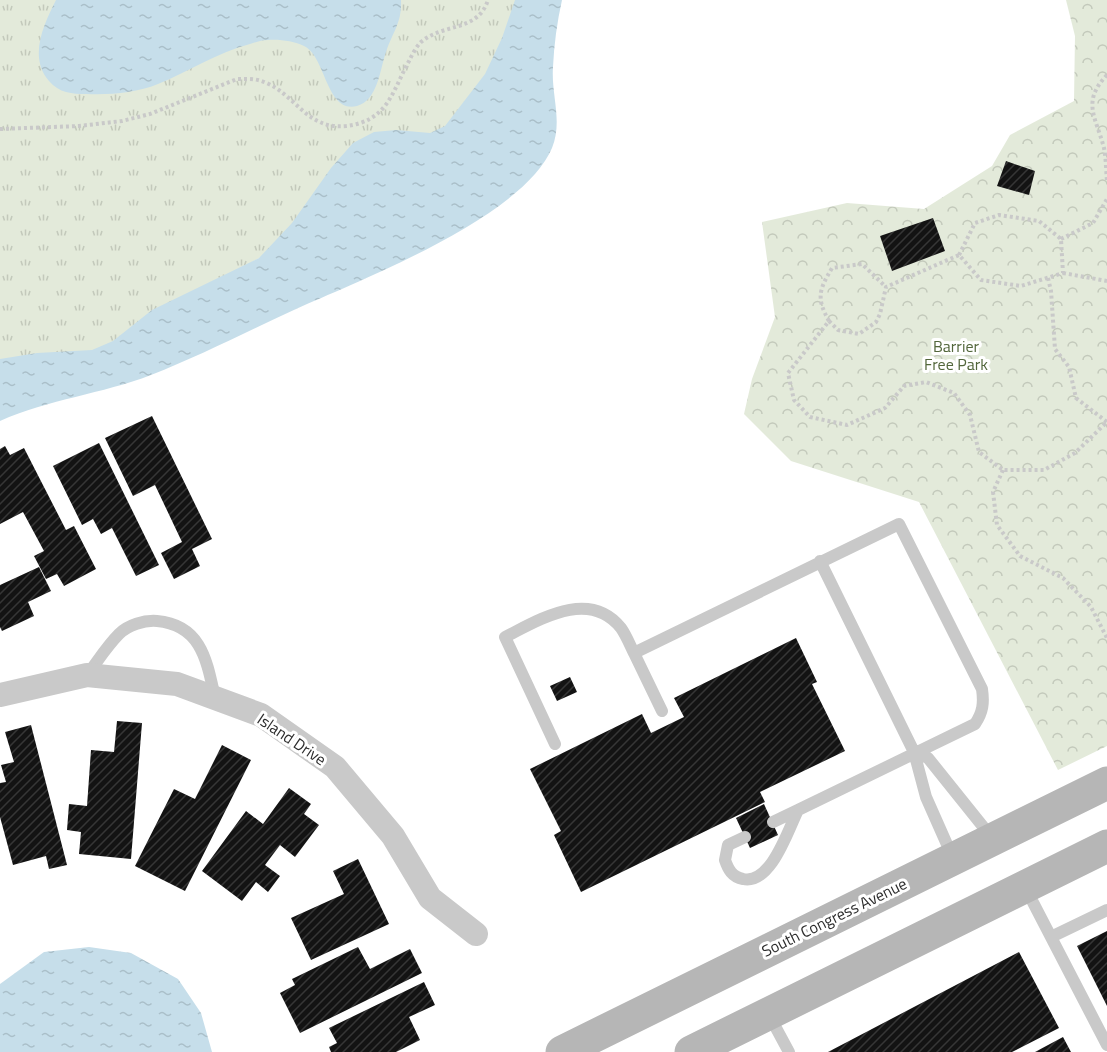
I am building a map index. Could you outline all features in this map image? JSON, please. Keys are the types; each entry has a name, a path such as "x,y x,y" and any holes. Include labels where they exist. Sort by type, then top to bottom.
{"main road":[{"name":"South Congress Avenue","path":"562,1052 1107,783"},
{"path":"691,1052 1107,846"}],"street":[{"name":"Island Drive","path":"0,695 87,675 177,684 261,715 335,767 393,836 430,898 476,934"}],"lane":[{"path":"634,653 899,524 982,689 984,702 981,714 975,724 773,822"},
{"path":"820,561 914,752 926,797 953,859"},
{"path":"555,744 505,637 555,613 573,608 591,609 607,616 621,628 662,711"},
{"path":"87,675 119,634 133,625 150,621 167,622 183,629 196,640 205,655 215,698"},
{"path":"914,752 928,758 993,839"},
{"path":"745,837 728,845 725,860 727,867 737,878 752,879 759,876 773,862 798,810"},
{"path":"1025,887 1107,1045"},
{"path":"1051,937 1107,910"},
{"path":"769,1013 789,1052"}],"path":[{"path":"0,129 78,126 122,121 150,114 237,79 263,81 277,88 318,122 331,127 348,126 369,119 384,108 393,96 404,70 421,42 433,35 469,24 480,15 488,0"},
{"path":"1107,75 1095,87 1092,113 1104,149 1107,181"},
{"path":"1061,239 1093,223 1107,199"},
{"path":"886,287 959,255 975,223 999,215 1039,221 1061,239 1064,273"},
{"path":"959,255 981,279 1021,286 1064,273 1107,281"},
{"path":"862,264 886,287 876,322 859,334 838,330 829,321 821,307 821,286 832,268 862,264"},
{"path":"829,321 788,373 794,400 810,417 847,425 885,408 904,386 927,382 954,393 970,415 979,452 1003,470 1044,470 1075,453 1107,422 1076,398 1069,367 1055,349 1048,278"},
{"path":"1003,470 993,492 997,525 1020,556 1063,578 1091,607 1107,638"}],"green space":[{"path":"0,0 529,0 487,127 0,407"},
{"name":"Barrier Free Park","path":"1066,0 1107,0 1107,746 1058,770 919,502 791,461 744,414 752,379 775,317 762,222 847,203 924,209 992,166 1010,135 1074,101 1075,36"}],"water":[{"path":"56,0 401,0 401,8 399,21 386,52 374,91 364,103 347,106 332,93 311,52 300,44 277,40 261,41 238,48 141,90 104,94 66,92 49,81 40,62 40,40"},
{"path":"515,0 562,0 553,67 557,118 555,138 552,148 535,173 509,198 476,221 399,263 188,360 132,382 37,407 0,421 0,359 37,353 92,350 113,341 152,310 259,258 292,223 331,168 353,143 374,132 396,130 430,133 445,126 485,74 502,38"},
{"path":"89,947 131,953 178,979 201,1013 212,1052 0,1052 0,984 44,952"}],"building":[{"path":"1006,161 1035,171 1029,195 997,186"},
{"path":"933,218 945,251 892,271 880,236"},
{"path":"152,416 212,539 192,549 200,566 174,579 161,553 182,542 155,485 133,496 105,438"},
{"path":"99,443 159,565 136,576 112,528 101,534 93,519 82,525 53,466"},
{"path":"5,446 10,455 24,448 66,530 74,526 96,569 64,586 57,574 46,579 34,556 44,551 23,512 0,524 0,449"},
{"path":"39,567 51,591 28,602 34,616 2,631 0,627 0,585"},
{"path":"796,638 817,682 812,684 845,751 760,792 765,802 581,892 554,835 561,831 530,769 642,714 651,733 684,717 674,698"},
{"path":"570,677 577,692 557,701 550,686"},
{"path":"117,721 142,723 131,859 79,854 81,832 67,830 69,804 87,806 91,750 114,752"},
{"path":"31,725 67,865 49,869 46,856 13,865 0,817 0,783 6,782 1,765 14,762 5,732"},
{"path":"222,745 251,760 185,891 135,866 174,789 195,799"},
{"path":"289,788 311,804 304,814 319,825 295,857 280,845 265,865 280,876 268,892 256,882 242,901 202,871 246,811 263,824"},
{"path":"764,804 778,835 750,848 736,818"},
{"path":"358,859 389,924 311,960 291,918 344,894 333,871"},
{"path":"1107,931 1107,1006 1077,946"},
{"path":"358,947 370,969 410,949 422,973 300,1033 280,993 295,985 292,979"},
{"path":"1019,952 1059,1028 1012,1052 828,1052"},
{"path":"424,982 435,1005 409,1017 420,1040 396,1052 331,1052 329,1047 337,1043 329,1028"},
{"path":"1063,1037 1071,1052 1035,1052"}]}
